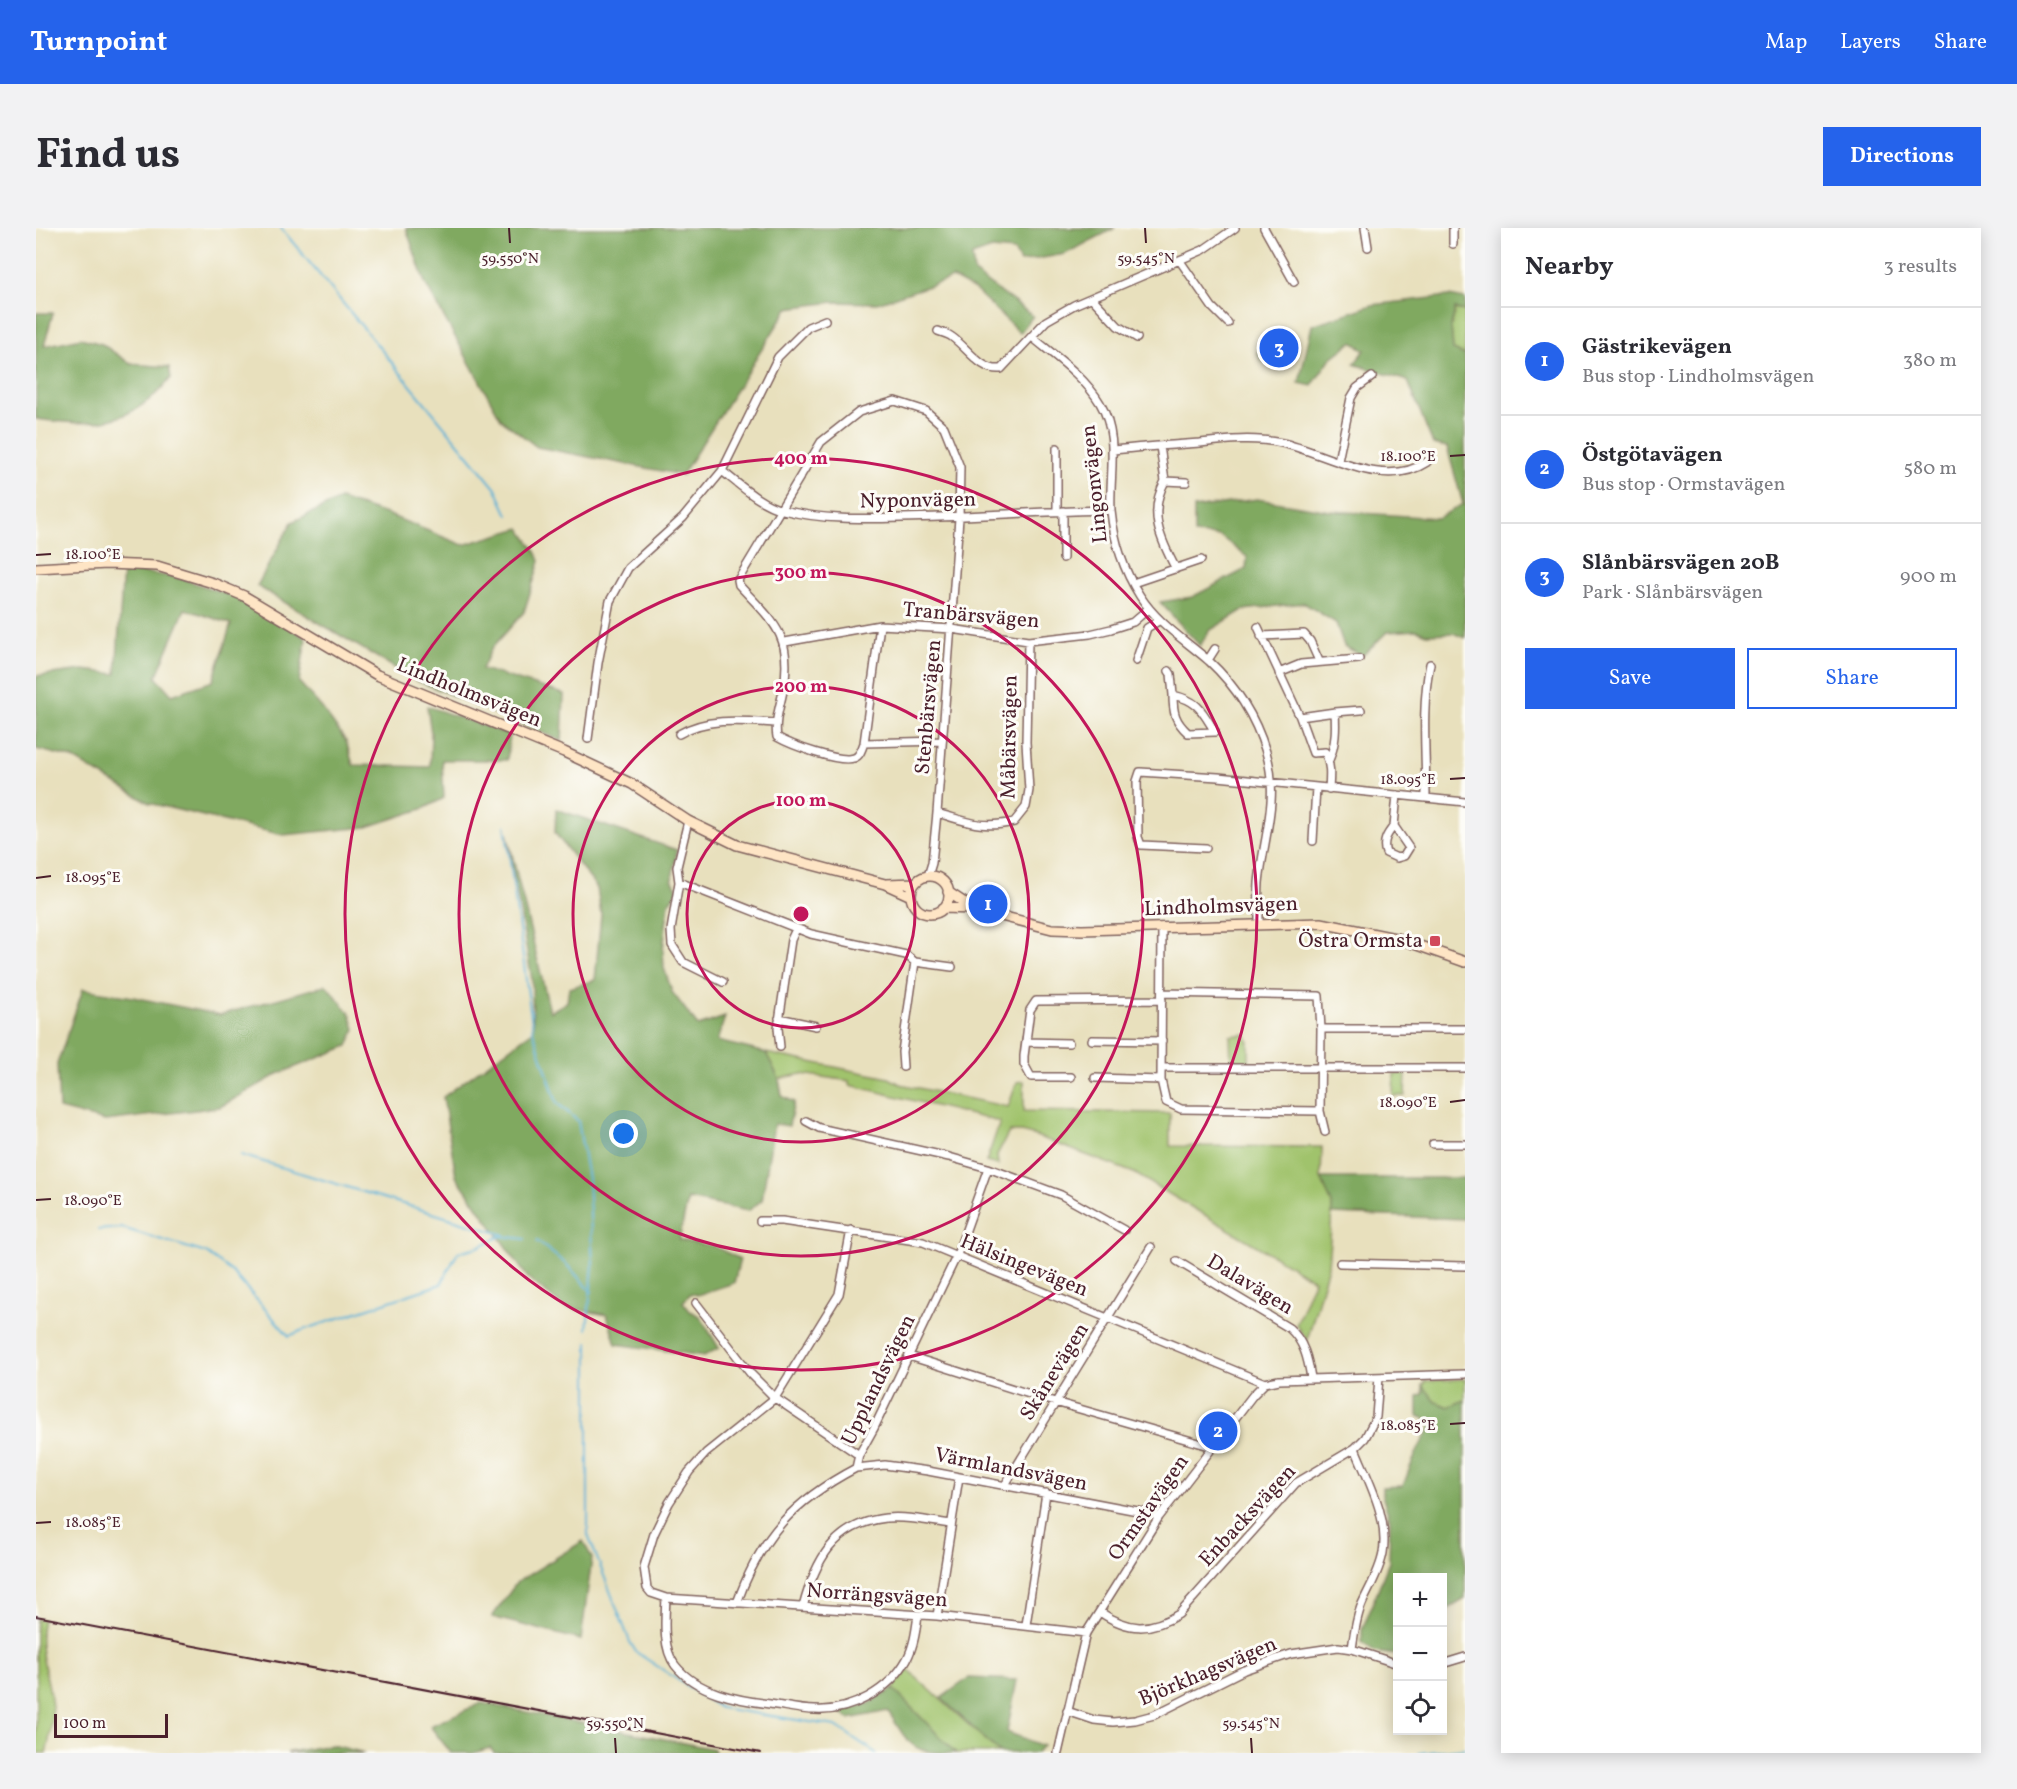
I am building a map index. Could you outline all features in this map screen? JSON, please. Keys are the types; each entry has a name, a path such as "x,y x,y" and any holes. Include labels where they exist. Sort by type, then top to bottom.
{"main road":[{"name":"Lindholmsvägen","path":"36,568 107,564 157,566 213,583 244,596 377,675 564,752 632,784 688,821 737,844 885,884 911,896 914,905 921,912 930,914 943,908 974,909 1052,928 1082,930 1321,923 1400,939 1465,962"},
{"name":"Lindholmsvägen","path":"885,884 915,883 932,876 945,884 948,892 974,909"},
{"path":"911,896 915,883"},
{"path":"943,908 948,892"}],"street":[{"path":"938,332 951,336 993,370 1001,369 1046,321 1074,305 1203,250 1235,228"},
{"path":"1264,228 1294,282"},
{"path":"1365,228 1368,247"},
{"path":"1453,228 1453,244"},
{"path":"1180,261 1212,307 1228,323"},
{"path":"1092,298 1118,326 1137,338"},
{"path":"588,739 598,663 610,601 628,568 682,518 722,471 778,357 808,327 825,320"},
{"name":"Lingonvägen","path":"1032,337 1077,375 1096,398 1109,425 1113,450 1111,510 1119,551 1133,583 1149,608 1160,620 1228,679 1252,715 1267,754 1271,782 1268,832 1259,882 1259,924"},
{"path":"1338,461 1351,398 1357,388 1372,377"},
{"name":"Stenbärsvägen","path":"784,642 774,623 739,585 738,580 821,442 859,412 895,401 926,411 944,427 960,467 960,518 932,876"},
{"path":"1113,450 1229,440 1263,440 1283,443 1362,469 1384,472 1417,469 1427,462"},
{"path":"1160,446 1165,481 1157,503 1157,522 1165,547 1176,568"},
{"path":"1057,448 1063,558"},
{"name":"Nyponvägen","path":"722,471 751,494 782,510 851,519 960,518 1111,510"},
{"path":"1165,481 1186,482"},
{"path":"1133,583 1201,560"},
{"name":"Tranbärsvägen","path":"784,642 880,625 952,629 1028,641 1090,634 1111,629 1133,622 1149,608"},
{"path":"1136,661 1147,628 1160,620"},
{"path":"784,642 784,684 775,723 777,737 838,759 854,758 860,753 864,743 880,625"},
{"path":"1258,627 1300,717 1313,753 1325,752 1329,763"},
{"path":"1262,636 1304,634 1310,641 1319,661"},
{"name":"Måbärsvägen","path":"937,813 982,826 995,826 1014,822 1026,807 1029,790 1026,742 1028,641"},
{"path":"1208,660 1215,649"},
{"path":"1279,674 1300,664 1359,659"},
{"path":"1426,798 1426,693 1430,664"},
{"path":"1169,671 1174,716 1178,724 1188,733 1215,732 1201,708 1189,699 1173,695"},
{"path":"1300,717 1361,710"},
{"path":"1329,789 1329,763 1336,733 1335,712"},
{"path":"679,734 692,726 738,720 775,723"},
{"path":"864,743 942,741"},
{"path":"1206,848 1141,845 1138,837 1137,781 1140,772 1271,782 1465,802"},
{"path":"1313,841 1316,787"},
{"path":"1394,826 1409,848 1404,856 1396,858 1386,853 1384,848 1388,833 1394,826 1397,795"},
{"path":"688,821 677,867 679,882 671,930 672,945 683,962 723,982"},
{"path":"679,882 811,934 906,955 915,962 952,967"},
{"path":"1162,927 1161,1080 1166,1102 1181,1109 1320,1111"},
{"path":"780,1047 779,1018 791,940 796,929"},
{"path":"903,1067 902,1052 915,962"},
{"path":"1071,1077 1031,1077 1024,1064 1030,1010 1036,1001 1318,996 1321,1029 1320,1111 1325,1132"},
{"path":"779,1018 816,1026"},
{"path":"1321,1029 1465,1029"},
{"path":"1092,1040 1162,1041"},
{"path":"1026,1042 1069,1043"},
{"path":"1162,1068 1465,1068"},
{"path":"1095,1078 1161,1080"},
{"path":"806,1120 819,1128 988,1168 1060,1195 1124,1230"},
{"path":"1433,1144 1465,1144"},
{"name":"Upplandsvägen","path":"737,1603 753,1563 768,1539 788,1515 829,1482 856,1468 859,1455 957,1255 988,1168"},
{"name":"Hälsingevägen","path":"760,1221 782,1221 922,1242 1265,1383"},
{"path":"851,1230 839,1294 775,1398 706,1453 683,1480 669,1503 654,1534 644,1567 647,1588 651,1593 666,1598 666,1634 674,1663 703,1687 741,1701 815,1710 834,1709 851,1704 880,1689 892,1679 909,1653 918,1615"},
{"name":"Skånevägen","path":"1005,1485 1151,1247"},
{"name":"Dalavägen","path":"1177,1260 1289,1328 1301,1343 1309,1362 1311,1378"},
{"path":"1340,1263 1465,1266"},
{"path":"696,1303 750,1373 775,1398 859,1455"},
{"path":"909,1356 1055,1402 1213,1447"},
{"path":"1265,1383 1311,1378 1465,1374"},
{"name":"Enbacksvägen","path":"1100,1612 1114,1621 1138,1627 1161,1623 1179,1614 1296,1483 1355,1448 1365,1438 1376,1417 1379,1377"},
{"name":"Ormstavägen","path":"1058,1753 1086,1633 1159,1517 1253,1395 1265,1383"},
{"path":"1352,1649 1360,1607 1383,1555 1384,1540 1382,1520 1376,1500 1355,1448"},
{"name":"Värmlandsvägen","path":"856,1468 885,1465 1005,1485 1159,1517"},
{"path":"937,1616 959,1477"},
{"path":"1026,1625 1046,1494"},
{"path":"802,1607 818,1561 830,1546 851,1530 862,1524 887,1518 951,1524"},
{"name":"Norrängsvägen","path":"666,1598 937,1616 1086,1633"},
{"name":"Björkhagsvägen","path":"1067,1711 1094,1720 1113,1722 1135,1720 1154,1715 1244,1670 1291,1654 1338,1647 1352,1649 1393,1662"},
{"path":"1447,1663 1465,1658"}],"green space":[{"path":"406,228 1115,228 1065,254 1020,262 1014,251 992,249 972,256 974,273 1033,316 1020,333 975,290 953,278 877,303 833,302 788,308 682,475 537,447 501,419 425,283"},
{"path":"1449,296 1465,299 1465,311 1455,309 1451,327 1453,350 1465,355 1465,638 1453,633 1427,634 1417,630 1387,632 1362,656 1344,646 1336,623 1304,603 1243,610 1209,631 1200,646 1160,602 1192,597 1246,569 1247,557 1220,536 1194,534 1194,508 1257,499 1330,511 1438,518 1463,504 1447,447 1433,444 1408,381 1354,364 1365,350 1352,342 1330,359 1312,386 1299,383 1312,325 1372,305"},
{"path":"1455,309 1465,311 1465,355 1453,350 1451,327"},
{"path":"36,313 53,313 44,346 81,338 102,344 131,364 169,367 171,378 141,406 111,420 76,423 36,419"},
{"path":"1292,338 1295,344 1293,361 1286,364 1261,361 1257,352 1276,340"},
{"path":"340,499 389,515 463,545 520,528 540,561 524,612 492,648 482,669 564,694 562,741 417,681 257,586 292,522"},
{"path":"123,569 180,578 241,599 306,638 299,682 346,741 353,765 430,767 431,733 427,706 510,735 507,760 442,760 444,798 425,808 367,827 283,835 149,803 72,758 36,749 36,676 83,670 116,674","holes":["185,609 231,624 213,681 172,695 156,677"]},
{"path":"556,809 677,850 672,879 678,890 669,903 663,949 664,968 672,992 698,1026 725,1017 717,1041 766,1053 779,1079 782,1096 794,1102 789,1126 774,1124 762,1200 748,1211 688,1199 679,1240 713,1246 740,1259 734,1283 697,1295 691,1293 683,1302 690,1311 700,1316 719,1348 704,1356 616,1344 607,1315 564,1307 528,1278 456,1176 443,1097 533,1031 532,980 505,825 550,1012 567,1002 569,988 595,980 601,914 597,888 555,833"},
{"path":"326,985 350,1013 355,1029 348,1046 278,1074 220,1107 105,1121 59,1109 57,1064 83,989 220,1015"},
{"path":"1246,1034 1249,1042 1249,1063 1231,1063 1230,1036"},
{"path":"766,1053 889,1078 900,1084 1008,1107 1017,1082 1024,1081 1024,1111 1170,1113 1170,1146 1322,1147 1321,1178 1332,1204 1328,1266 1307,1341 1296,1325 1314,1280 1134,1173 1021,1132 1009,1132 997,1155 998,1165 986,1162 1000,1122 850,1085 850,1081 801,1074 779,1079"},
{"path":"1394,1074 1406,1074 1405,1096 1393,1096"},
{"path":"1321,1178 1465,1178 1465,1219 1332,1214 1332,1204"},
{"path":"1465,1379 1465,1400 1448,1407 1436,1402 1423,1386 1426,1381"},
{"path":"1423,1386 1436,1402 1448,1407 1465,1400 1465,1599 1447,1610 1447,1573 1393,1573 1393,1654 1374,1652 1362,1642 1362,1630 1389,1562 1390,1520 1382,1495 1382,1487 1403,1486 1416,1453 1434,1422 1418,1416 1418,1396 1423,1394"},
{"path":"583,1541 592,1558 581,1640 492,1617 517,1582"},
{"path":"36,1619 43,1620 41,1649 52,1705 52,1726 46,1753 36,1753"},
{"path":"908,1670 1000,1753 956,1753 893,1689"},
{"path":"969,1678 1017,1680 1007,1732 1043,1746 1035,1753 1000,1753 941,1698"},
{"path":"893,1689 956,1753 929,1752 913,1746 888,1711 849,1719 839,1711 868,1704"},
{"path":"481,1703 714,1749 715,1753 494,1753 490,1748 473,1753 451,1753 430,1726"},
{"path":"332,1745 365,1753 287,1753 289,1752"}],"waterway":[{"path":"281,228 496,489 508,515"},
{"path":"505,825 533,1031 557,1103 578,1121 588,1179 593,1265 587,1329"},
{"path":"241,1155 505,1235"},
{"path":"98,1230 122,1228 206,1253 232,1272 289,1336 441,1284 458,1252 478,1247 501,1236 525,1239"},
{"path":"537,1241 566,1264 592,1292"},
{"path":"588,1343 588,1535 636,1652 720,1708 836,1726 876,1753"},
{"path":"1419,1753 1465,1748"}],"railway":[{"path":"36,1616 761,1753"}],"place":[{"name":"Slånbärsvägen 20B","path":"1279,348"},
{"name":"Gästrikevägen","path":"988,904"},
{"name":"Östra Ormsta","path":"1435,941"},
{"name":"Östgötavägen","path":"1218,1431"}]}
